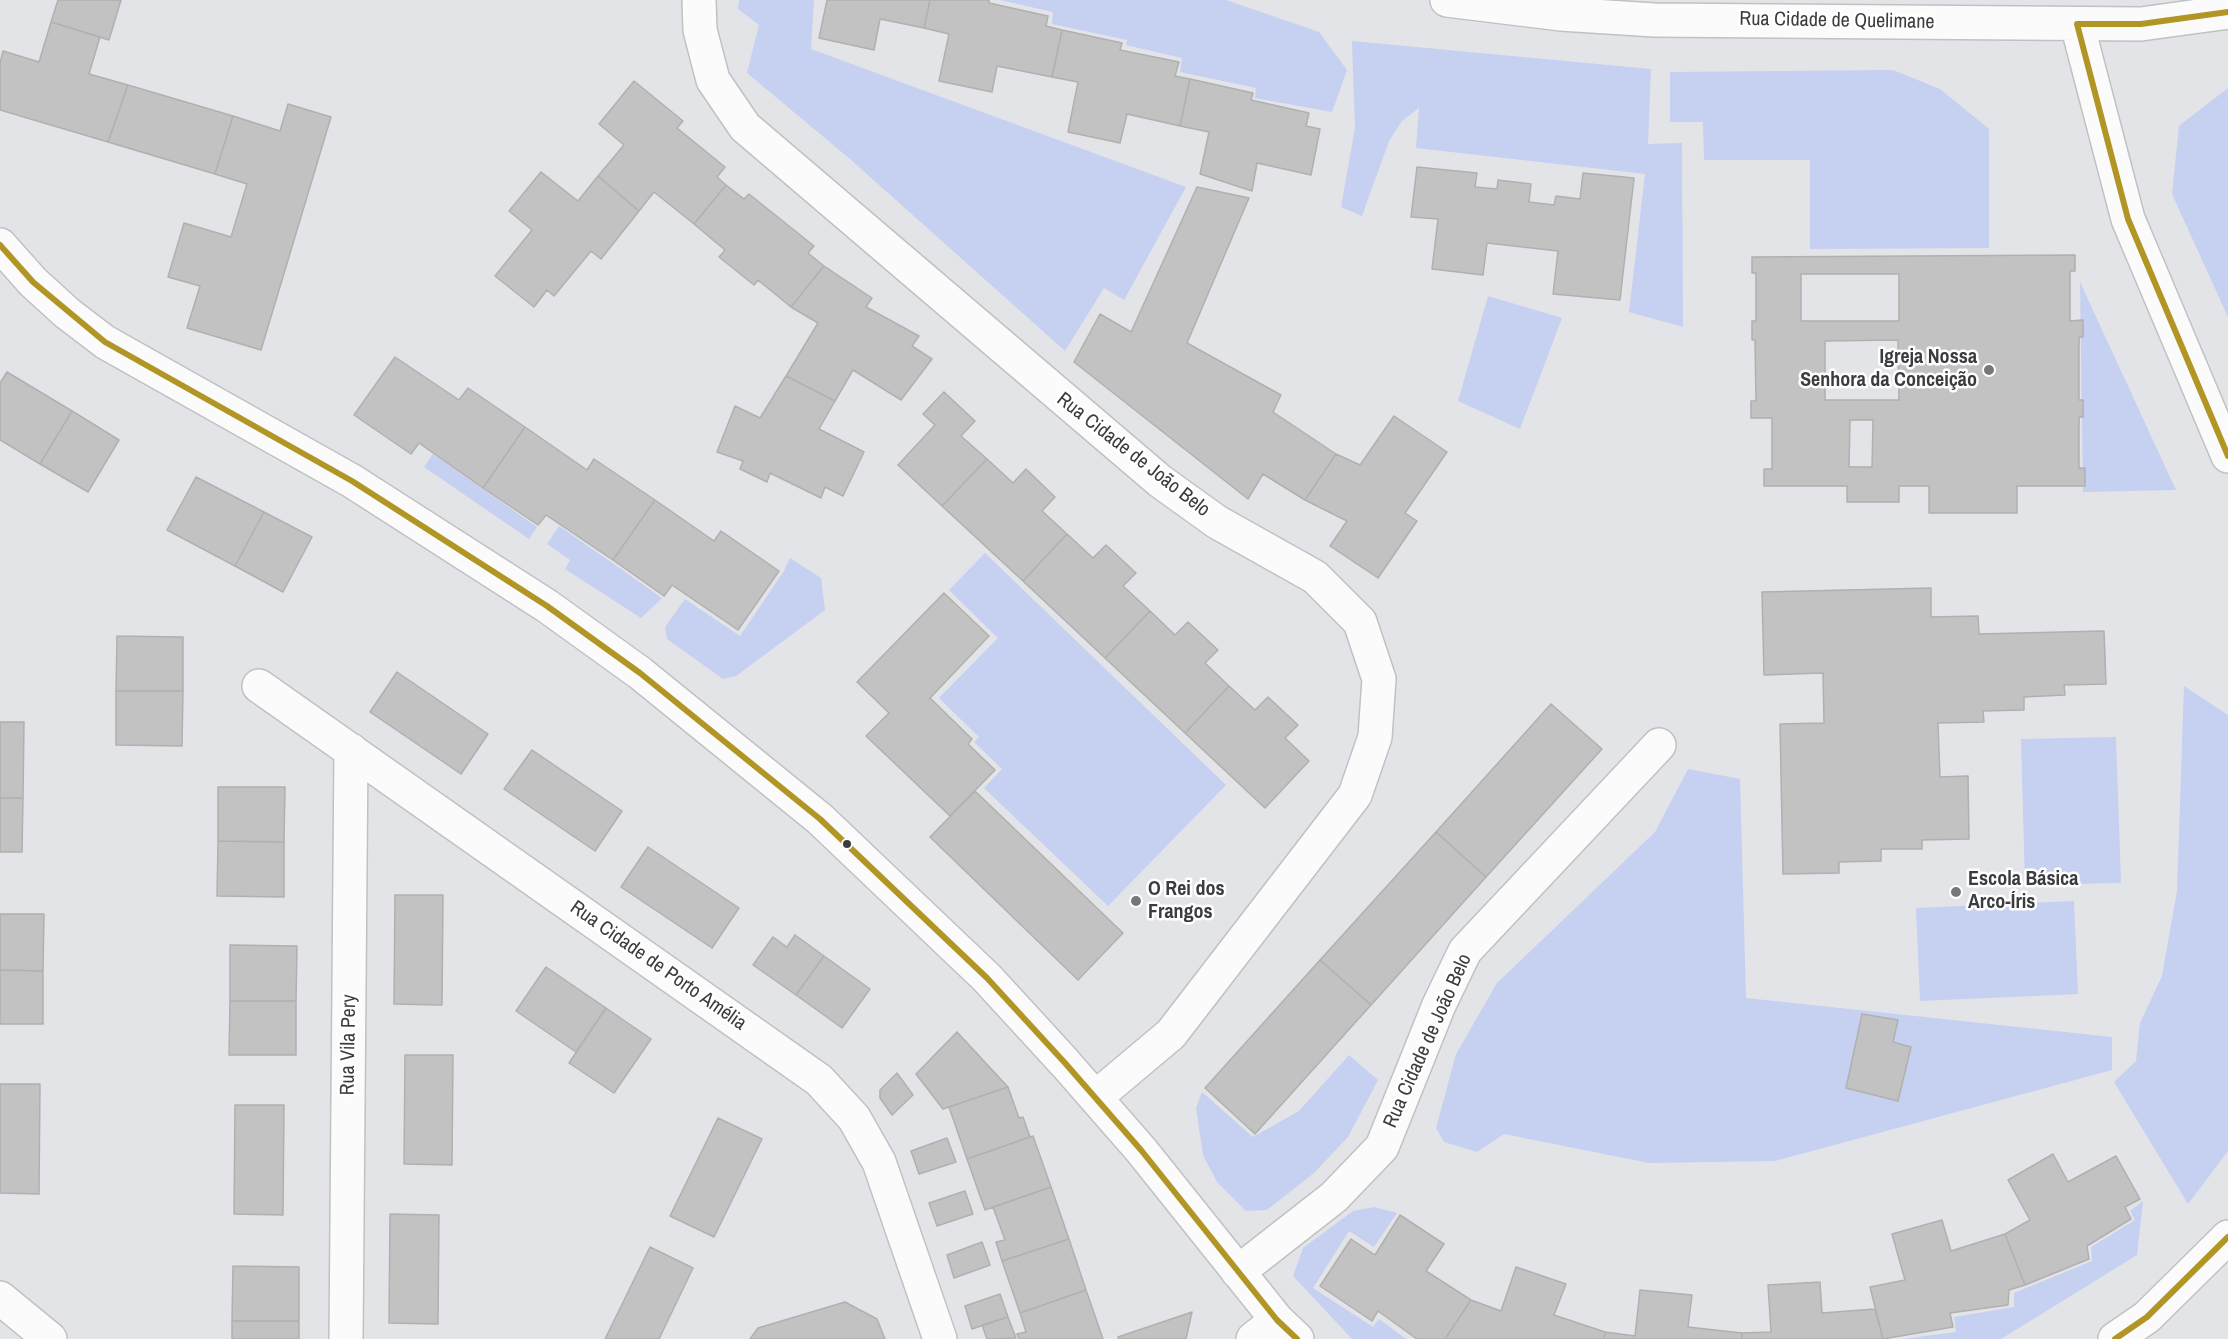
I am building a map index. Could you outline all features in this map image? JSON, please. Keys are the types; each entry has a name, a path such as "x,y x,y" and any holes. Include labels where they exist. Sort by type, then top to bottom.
{"street":[{"name":"Rua Cidade de João Belo","path":"699,0 700,30 713,80 745,127 1160,482 1217,522 1315,577 1360,622 1379,679 1375,737 1355,795 1171,1034 1096,1097"},
{"name":"Rua Cidade de Quelimane","path":"1447,0 1561,14 1654,20 2141,24 2228,12"},
{"path":"2077,24 2128,219 2228,456"},
{"path":"0,244 33,282 67,313 105,342 352,481 421,523 547,606 640,673 820,819 905,897 987,978 1096,1097 1238,1272 1276,1333"},
{"name":"Rua Cidade de Porto Amélia","path":"259,686 799,1064 831,1092 854,1118 879,1162 940,1339"},
{"name":"Rua Cidade de João Belo","path":"1238,1272 1334,1197 1382,1147 1439,1005 1465,951 1659,746"},
{"name":"Rua Vila Pery","path":"346,1339 351,750"},
{"path":"2115,1339 2146,1317 2228,1237"},
{"path":"0,1298 50,1339"}],"shaded area":[{"path":"739,0 814,0 811,49 1186,187 1124,300 1104,288 1065,351 850,159 747,73 759,25 738,9"},
{"path":"1000,0 1226,0 1319,32 1347,70 1332,112 1255,98 1256,88 1180,72 1182,58 1126,45 1127,40 1052,24 1053,12"},
{"path":"1352,41 1651,69 1648,144 1682,143 1683,327 1629,312 1645,174 1416,148 1419,108 1402,121 1389,141 1362,216 1341,207 1355,128"},
{"path":"1893,70 1940,89 1989,129 1989,248 1810,249 1810,160 1704,160 1703,122 1670,122 1670,72"},
{"path":"2228,88 2228,317 2172,194 2179,126"},
{"path":"2080,282 2176,490 2083,492"},
{"path":"1488,296 1562,318 1520,429 1458,401"},
{"path":"433,454 537,527 529,539 424,467"},
{"path":"559,526 662,598 641,618 565,569 570,560 547,544"},
{"path":"985,553 1226,785 1108,906 984,788 1002,769 974,742 979,737 939,698 998,638 949,590"},
{"path":"790,558 821,578 825,610 736,676 723,679 667,639 665,627 685,599 740,636 784,571"},
{"path":"2184,686 2228,715 2228,1151 2188,1204 2114,1082 2136,1061 2140,1023 2162,976 2177,891"},
{"path":"2116,737 2121,883 2025,885 2021,739"},
{"path":"1688,769 1740,779 1746,998 2112,1037 2112,1070 1775,1161 1649,1163 1504,1134 1477,1152 1444,1142 1436,1128 1456,1054 1497,983 1655,832"},
{"path":"2074,901 2078,994 1920,1001 1916,908"},
{"path":"1349,1055 1378,1080 1348,1137 1314,1173 1267,1210 1246,1211 1217,1182 1203,1155 1196,1108 1202,1092 1253,1137 1299,1111"},
{"path":"2143,1201 2137,1255 2001,1339 1902,1339 1956,1332 1954,1317 2014,1307 2014,1293 2092,1261 2091,1247 2135,1220 2130,1211"},
{"path":"1374,1207 1397,1213 1374,1247 1349,1231 1313,1288 1373,1327 1379,1319 1406,1339 1352,1339 1293,1276 1303,1248 1353,1211"}],"building":[{"path":"58,0 121,0 109,40 51,22"},
{"path":"827,0 930,0 924,28 880,19 874,50 819,38"},
{"path":"930,0 989,0 989,3 1048,16 1046,26 1062,30 1052,77 997,66 992,92 939,81 949,34 924,28"},
{"path":"51,22 100,37 89,74 128,85 108,142 0,110 0,63 3,51 39,62"},
{"path":"1062,30 1122,43 1120,50 1179,62 1175,76 1190,79 1180,126 1127,114 1120,143 1068,132 1078,82 1052,77"},
{"path":"1190,79 1253,93 1251,100 1309,113 1306,126 1320,129 1311,175 1257,163 1252,191 1200,174 1209,132 1180,126"},
{"path":"634,81 683,121 677,128 725,167 717,177 726,185 694,224 654,192 639,211 598,176 624,145 599,124"},
{"path":"128,85 233,116 215,174 108,142"},
{"path":"288,104 331,117 261,350 187,328 200,286 168,277 184,223 231,237 247,184 215,174 233,116 280,131"},
{"path":"1417,167 1477,173 1475,187 1497,189 1498,180 1531,184 1529,202 1554,205 1556,196 1580,199 1583,173 1634,178 1620,300 1553,294 1558,251 1487,243 1483,275 1432,269 1438,219 1411,217"},
{"path":"541,172 578,201 598,176 639,211 601,259 591,251 554,296 547,290 534,307 495,276 532,230 509,211"},
{"path":"726,185 744,199 749,194 814,246 808,253 824,266 791,307 758,280 754,285 719,257 725,250 694,224"},
{"path":"1197,187 1249,198 1187,343 1281,395 1273,412 1336,454 1305,500 1263,474 1248,499 1074,362 1100,314 1131,332"},
{"name":"Igreja Nossa Senhora da Conceição","path":"2075,255 2075,271 2070,271 2070,321 2083,320 2083,337 2079,337 2079,400 2083,400 2083,417 2079,417 2079,468 2085,468 2085,486 2017,486 2017,513 1929,513 1929,486 1899,486 1899,502 1847,502 1847,486 1764,486 1764,469 1772,469 1772,418 1751,418 1751,401 1756,401 1755,340 1752,340 1752,321 1756,321 1756,273 1752,273 1752,257","holes":["1801,274 1899,274 1899,321 1801,321","1898,340 1899,400 1825,400 1825,341","1850,420 1873,420 1872,467 1849,467"]},
{"path":"824,266 872,298 866,307 919,336 912,346 932,359 901,400 853,370 835,401 786,376 818,323 791,307"},
{"path":"395,357 459,400 468,388 525,427 483,488 419,443 411,454 354,415"},
{"path":"7,372 72,411 40,464 0,440 0,383"},
{"path":"786,376 835,401 819,429 864,452 843,496 825,487 821,498 770,473 767,482 740,469 743,461 717,452 735,406 760,418"},
{"path":"944,392 975,421 961,436 987,459 942,506 898,465 935,425 923,414"},
{"path":"72,411 119,440 88,492 40,464"},
{"path":"1394,416 1447,452 1405,513 1417,521 1378,578 1330,546 1347,521 1305,500 1336,454 1360,465"},
{"path":"525,427 587,470 594,459 655,500 613,560 546,515 538,525 483,488"},
{"path":"987,459 1013,483 1026,469 1055,497 1042,511 1067,534 1023,581 942,506"},
{"path":"196,477 264,512 235,566 167,530"},
{"path":"655,500 714,541 721,531 779,571 738,630 672,585 664,596 613,560"},
{"path":"264,512 312,537 283,592 235,566"},
{"path":"1067,534 1093,558 1106,545 1136,573 1123,586 1150,611 1105,658 1023,581"},
{"path":"1931,588 1931,617 1978,616 1979,634 2104,631 2106,684 2064,685 2065,695 2024,697 2024,710 1983,711 1984,722 1938,723 1940,777 1968,776 1969,839 1922,840 1922,849 1881,849 1881,861 1839,862 1839,873 1783,874 1780,724 1824,723 1823,673 1764,675 1762,592"},
{"path":"944,593 989,636 930,698 972,739 968,744 995,770 950,816 866,736 889,713 857,682"},
{"path":"1150,611 1175,635 1188,622 1218,650 1205,663 1229,686 1185,733 1105,658"},
{"path":"117,636 183,637 183,691 116,691"},
{"path":"397,672 488,734 461,774 370,712"},
{"path":"1229,686 1255,710 1268,697 1298,725 1285,738 1309,761 1265,808 1185,733"},
{"path":"116,691 183,691 182,746 116,745"},
{"path":"1551,704 1602,749 1486,877 1436,832"},
{"path":"0,722 24,722 23,798 0,798"},
{"path":"532,750 622,811 595,851 504,789"},
{"path":"218,787 285,787 284,842 218,841"},
{"path":"975,791 1123,933 1078,980 930,837"},
{"path":"0,798 23,798 22,852 0,852"},
{"path":"1436,832 1486,877 1371,1005 1320,960"},
{"path":"218,841 284,842 284,897 217,896"},
{"path":"648,847 739,908 712,948 621,887"},
{"path":"395,895 443,895 442,1005 394,1004"},
{"path":"0,914 44,914 43,971 0,970"},
{"path":"795,935 824,956 796,995 753,965 773,937 787,947"},
{"path":"230,945 297,946 296,1001 230,1001"},
{"path":"824,956 870,989 842,1028 796,995"},
{"path":"1320,960 1371,1005 1255,1134 1205,1088"},
{"path":"546,967 606,1008 576,1052 516,1011"},
{"path":"0,970 43,971 43,1024 0,1024"},
{"path":"230,1001 296,1001 296,1055 229,1055"},
{"path":"606,1008 651,1039 614,1093 569,1063"},
{"path":"1862,1014 1898,1020 1893,1042 1911,1047 1898,1101 1846,1088"},
{"path":"957,1032 1008,1087 943,1109 916,1074"},
{"path":"405,1055 453,1055 452,1165 404,1164"},
{"path":"897,1073 913,1095 892,1115 880,1098 880,1090"},
{"path":"0,1084 40,1084 39,1194 0,1193"},
{"path":"1008,1087 1019,1118 1023,1117 1030,1137 967,1159 949,1107"},
{"path":"235,1105 284,1105 283,1215 234,1214"},
{"path":"718,1118 762,1139 714,1237 670,1216"},
{"path":"1033,1136 1051,1187 985,1210 967,1159"},
{"path":"947,1138 956,1162 919,1174 911,1151"},
{"path":"2053,1154 2068,1182 2116,1156 2140,1199 2125,1207 2131,1219 2087,1246 2089,1259 2025,1285 2005,1234 2030,1220 2008,1180"},
{"path":"1051,1187 1069,1239 1002,1261 996,1242 1005,1240 993,1207"},
{"path":"965,1191 973,1214 937,1226 929,1203"},
{"path":"390,1214 439,1215 438,1324 389,1323"},
{"path":"1400,1215 1444,1244 1426,1271 1471,1300 1445,1339 1417,1339 1378,1311 1372,1321 1320,1286 1351,1239 1375,1255"},
{"path":"1942,1220 1951,1251 2005,1234 2025,1285 2009,1290 2008,1305 1950,1313 1953,1327 1883,1339 1870,1287 1905,1280 1892,1234"},
{"path":"1069,1239 1086,1290 1020,1313 1002,1261"},
{"path":"982,1242 990,1265 954,1278 947,1255"},
{"path":"650,1247 693,1268 659,1339 605,1339"},
{"path":"233,1266 299,1267 299,1321 232,1321"},
{"path":"1516,1267 1566,1284 1554,1315 1605,1332 1604,1339 1445,1339 1471,1300 1501,1311"},
{"path":"1820,1282 1822,1313 1875,1309 1883,1339 1742,1339 1742,1333 1771,1332 1768,1285"},
{"path":"1086,1290 1103,1339 1019,1339 1017,1334 1026,1332 1020,1313"},
{"path":"1640,1290 1692,1295 1688,1327 1742,1333 1742,1339 1604,1339 1605,1332 1635,1336"},
{"path":"1000,1294 1008,1317 972,1329 965,1306"},
{"path":"845,1302 877,1319 885,1339 750,1339 758,1328"},
{"path":"1192,1312 1186,1339 1119,1339 1118,1337"},
{"path":"1008,1317 1016,1338 987,1339 982,1325"},
{"path":"232,1321 299,1321 299,1339 232,1339"}],"transit line":[{"path":"2228,12 2141,24 2077,24 2128,219 2228,456"},
{"path":"0,245 33,282 105,342 352,481 547,606 640,673 820,819 987,978 1065,1063 1141,1150 1277,1320 1297,1339"},
{"path":"2115,1339 2147,1317 2228,1237"}],"place":[{"name":"Igreja Nossa Senhora da Conceição","path":"1989,370"},
{"name":"Escola Básica Arco-Íris","path":"1956,892"},
{"name":"O Rei dos Frangos","path":"1136,901"}]}
